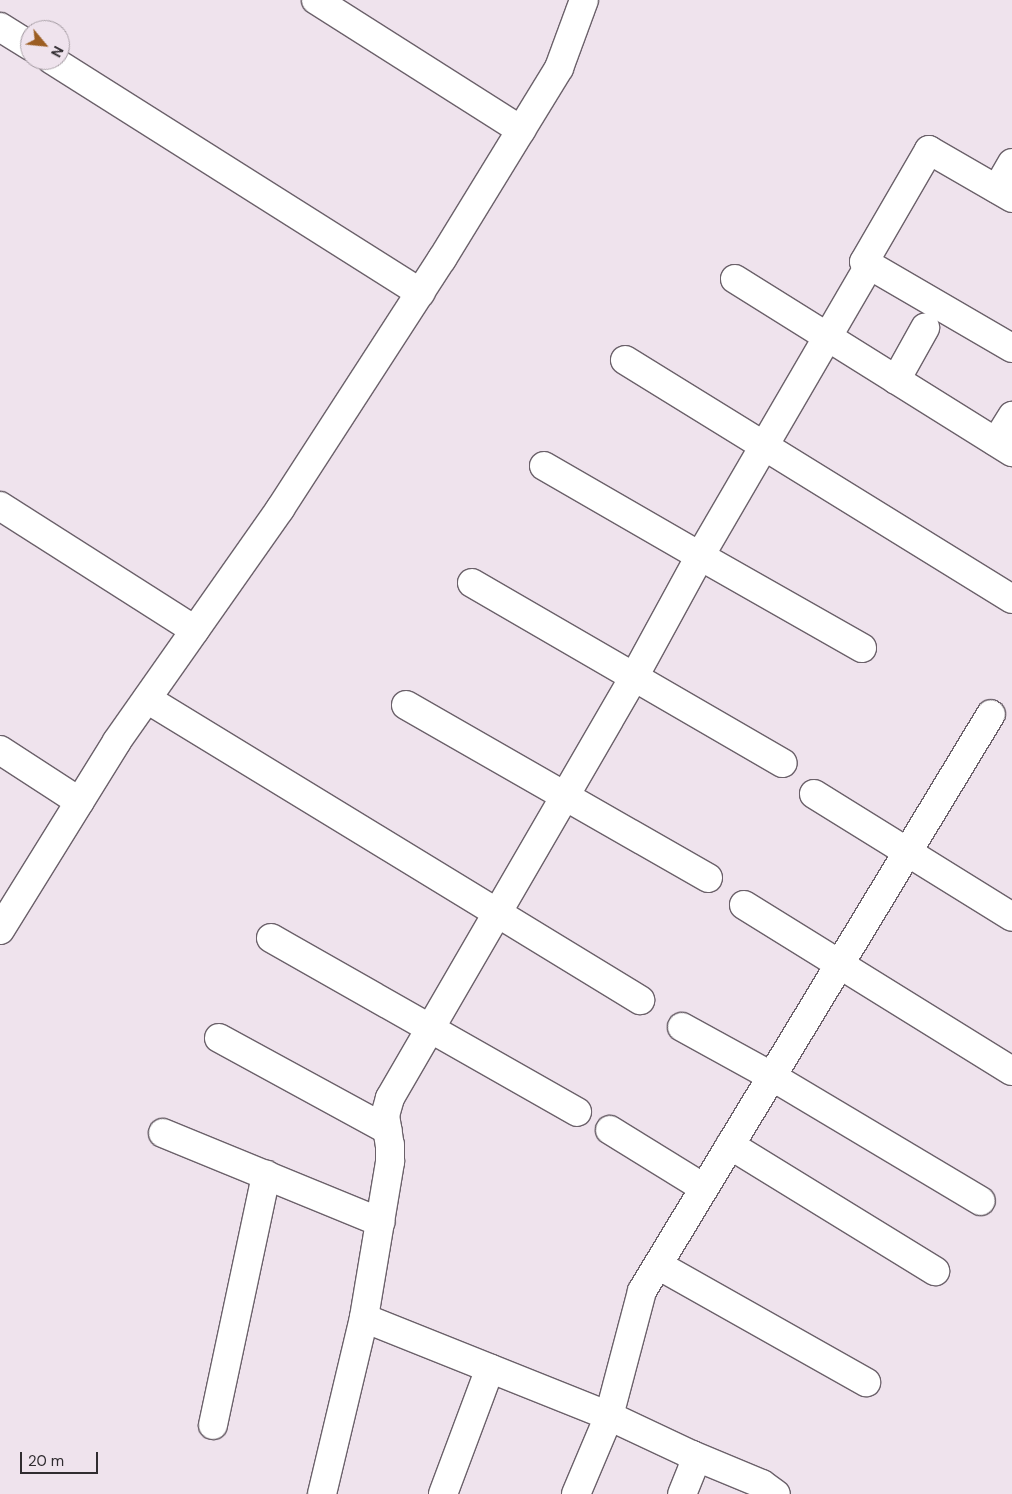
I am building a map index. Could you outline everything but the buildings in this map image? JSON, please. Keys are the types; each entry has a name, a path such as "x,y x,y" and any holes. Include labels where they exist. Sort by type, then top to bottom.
{"street":[{"path":"316,0 521,130"},
{"path":"0,930 8,899 80,802 117,741 280,509 420,293 559,68 584,0"},
{"path":"0,27 20,40"},
{"path":"68,70 420,293"},
{"path":"1012,163 1004,194 929,150 864,262 1012,348"},
{"path":"322,1494 364,1318 390,1162 385,1114 390,1098 566,796 700,556 869,266"},
{"path":"735,279 1004,447 1012,416"},
{"path":"896,380 925,328"},
{"path":"625,360 1012,599"},
{"path":"544,466 862,648"},
{"path":"0,506 195,630"},
{"path":"472,583 783,763"},
{"path":"147,699 640,1000"},
{"path":"406,705 708,878"},
{"path":"576,1494 609,1416 642,1290 991,714"},
{"path":"0,750 80,802"},
{"path":"814,794 1012,917"},
{"path":"744,905 1012,1071"},
{"path":"271,938 577,1112"},
{"path":"682,1027 772,1076 981,1202"},
{"path":"219,1038 388,1130"},
{"path":"610,1130 704,1188"},
{"path":"163,1133 380,1222"},
{"path":"730,1145 935,1271"},
{"path":"213,1424 266,1176"},
{"path":"658,1265 866,1382"},
{"path":"364,1318 609,1416 692,1455 762,1484 776,1494"},
{"path":"443,1494 490,1368"},
{"path":"682,1494 693,1467 692,1455"}]}
